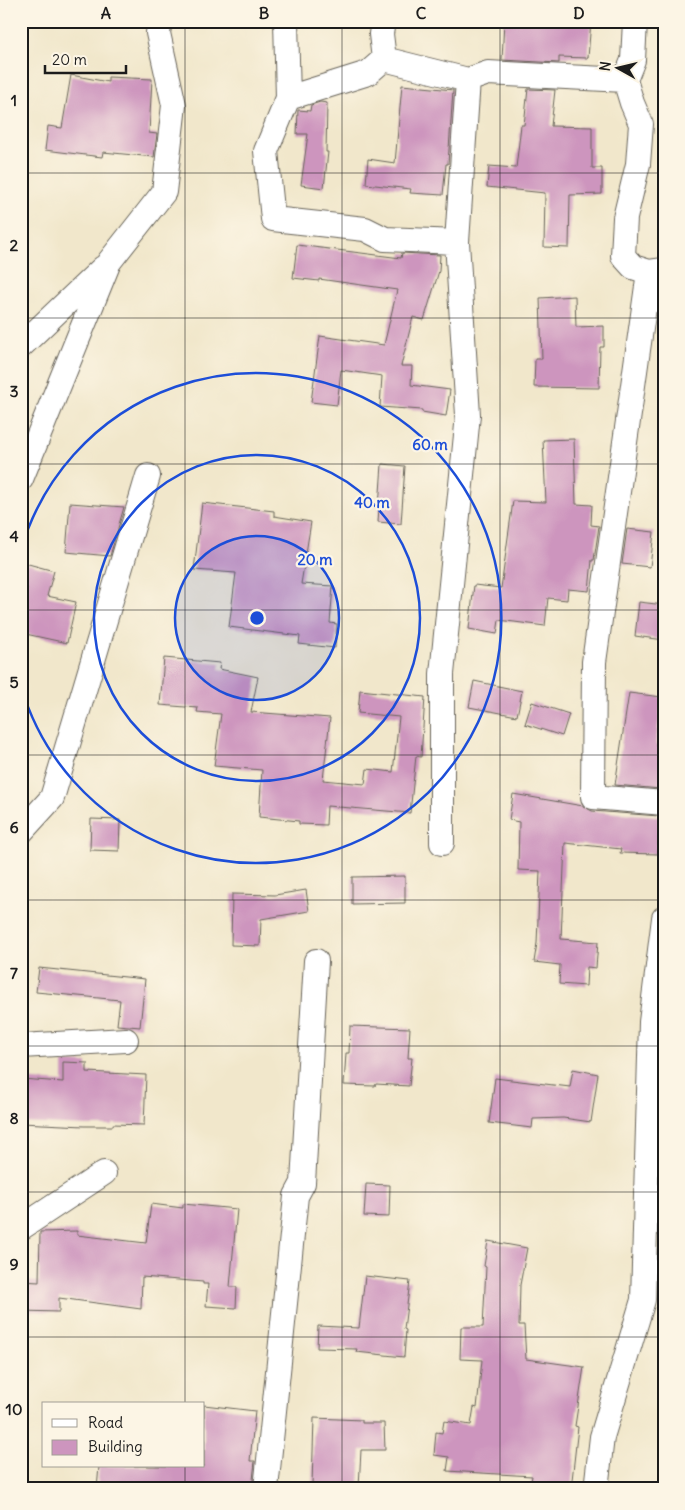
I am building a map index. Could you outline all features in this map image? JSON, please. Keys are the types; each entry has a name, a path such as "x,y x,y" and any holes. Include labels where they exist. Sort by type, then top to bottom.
{"street":[{"path":"21,346 109,262 164,192 174,105 158,33 160,21"},
{"path":"286,21 288,98 266,151 273,219 365,230 385,240 457,242"},
{"path":"384,21 381,34 384,59"},
{"path":"635,21 633,60 625,80 641,124 638,164 625,218 622,256 633,267 656,271"},
{"path":"288,98 368,73 384,59"},
{"path":"384,59 468,80 488,73 625,80"},
{"path":"442,843 442,674 468,415 457,242 468,80"},
{"path":"21,479 109,262"},
{"path":"656,271 664,303"},
{"path":"656,271 594,662 593,797 664,803"},
{"path":"21,832 52,798 148,476"},
{"path":"596,1489 602,1437 643,1300 664,918"},
{"path":"266,1489 296,1196 303,1183 316,960"},
{"path":"21,1046 126,1040"},
{"path":"21,1228 104,1173"}],"building":[{"path":"504,21 591,21 588,58 559,57 559,63 502,60"},
{"path":"71,75 108,82 108,77 152,79 149,133 157,134 154,157 103,152 102,157 45,150 48,126 62,128"},
{"path":"402,85 453,90 448,164 446,164 443,195 410,193 411,189 366,184 368,159 395,163"},
{"path":"528,89 555,90 551,126 592,127 592,168 602,168 602,194 570,195 569,248 544,247 545,193 487,187 489,166 516,168 521,125 524,125"},
{"path":"320,102 327,103 326,152 328,152 324,188 301,185 308,134 297,134 298,110 310,111 311,105"},
{"path":"297,245 401,258 402,253 440,255 439,271 424,320 413,317 401,366 412,366 411,385 450,390 446,416 422,412 422,410 380,407 382,376 341,370 337,405 311,402 320,336 384,345 397,290 319,279 319,281 293,278"},
{"path":"575,296 576,327 604,326 604,347 600,347 599,388 534,387 535,359 542,359 540,298"},
{"path":"574,439 576,504 592,505 591,525 599,526 594,560 592,560 589,591 568,589 567,600 548,598 545,626 499,620 497,634 469,629 474,585 501,588 513,501 546,502 543,440"},
{"path":"382,464 405,466 401,524 378,522"},
{"path":"70,503 124,507 110,556 66,552"},
{"path":"202,503 274,511 274,516 311,522 301,584 333,586 330,623 337,624 335,648 299,644 300,636 229,627 236,573 194,570"},
{"path":"627,529 654,532 650,567 622,564"},
{"path":"21,562 54,571 47,596 76,602 67,643 21,633 21,607 27,588 21,587"},
{"path":"639,602 664,605 664,640 635,636"},
{"path":"164,658 220,663 219,669 258,677 251,712 330,718 323,780 365,784 367,769 393,772 399,717 358,713 360,690 425,697 421,757 416,756 410,813 327,806 326,825 299,824 299,821 259,817 262,770 214,766 221,714 197,712 198,708 160,705"},
{"path":"474,681 522,691 517,716 469,707"},
{"path":"629,693 662,697 656,745 664,746 664,769 661,789 615,785"},
{"path":"532,702 569,714 562,736 525,724"},
{"path":"513,794 583,806 592,811 659,816 658,854 620,853 621,849 565,843 561,939 598,942 596,968 587,967 586,986 559,984 560,965 534,962 537,943 540,871 518,870 519,822 509,820"},
{"path":"91,819 120,820 119,851 90,850"},
{"path":"405,876 405,903 352,904 352,877"},
{"path":"306,890 309,911 261,919 260,946 231,945 232,894 275,895"},
{"path":"39,968 145,979 140,1027 117,1025 120,1000 36,992"},
{"path":"350,1026 410,1028 408,1058 412,1058 409,1086 344,1085 346,1053 349,1053"},
{"path":"63,1062 87,1063 87,1072 146,1075 144,1125 113,1124 113,1126 84,1126 21,1123 21,1079 63,1082"},
{"path":"573,1069 598,1074 591,1122 563,1118 533,1119 532,1128 489,1123 495,1078 570,1087"},
{"path":"366,1184 390,1185 389,1217 364,1216"},
{"path":"151,1204 183,1208 183,1204 237,1209 230,1287 237,1287 236,1308 206,1306 208,1284 203,1284 203,1282 142,1277 141,1309 59,1298 59,1312 21,1311 21,1281 39,1282 40,1232 77,1231 77,1235 146,1243"},
{"path":"488,1241 527,1248 520,1285 519,1325 524,1325 526,1359 584,1367 575,1426 578,1427 571,1489 530,1487 532,1476 447,1471 449,1457 434,1455 436,1432 442,1433 444,1421 471,1425 474,1407 477,1408 482,1360 460,1359 461,1327 483,1327 486,1267 484,1266"},
{"path":"365,1276 410,1281 404,1329 406,1330 404,1357 356,1352 357,1349 317,1348 318,1326 359,1328"},
{"path":"205,1405 255,1411 250,1461 255,1461 252,1489 97,1489 99,1468 205,1468"},
{"path":"314,1418 362,1420 362,1423 384,1423 385,1450 361,1450 359,1487 312,1485"}]}
